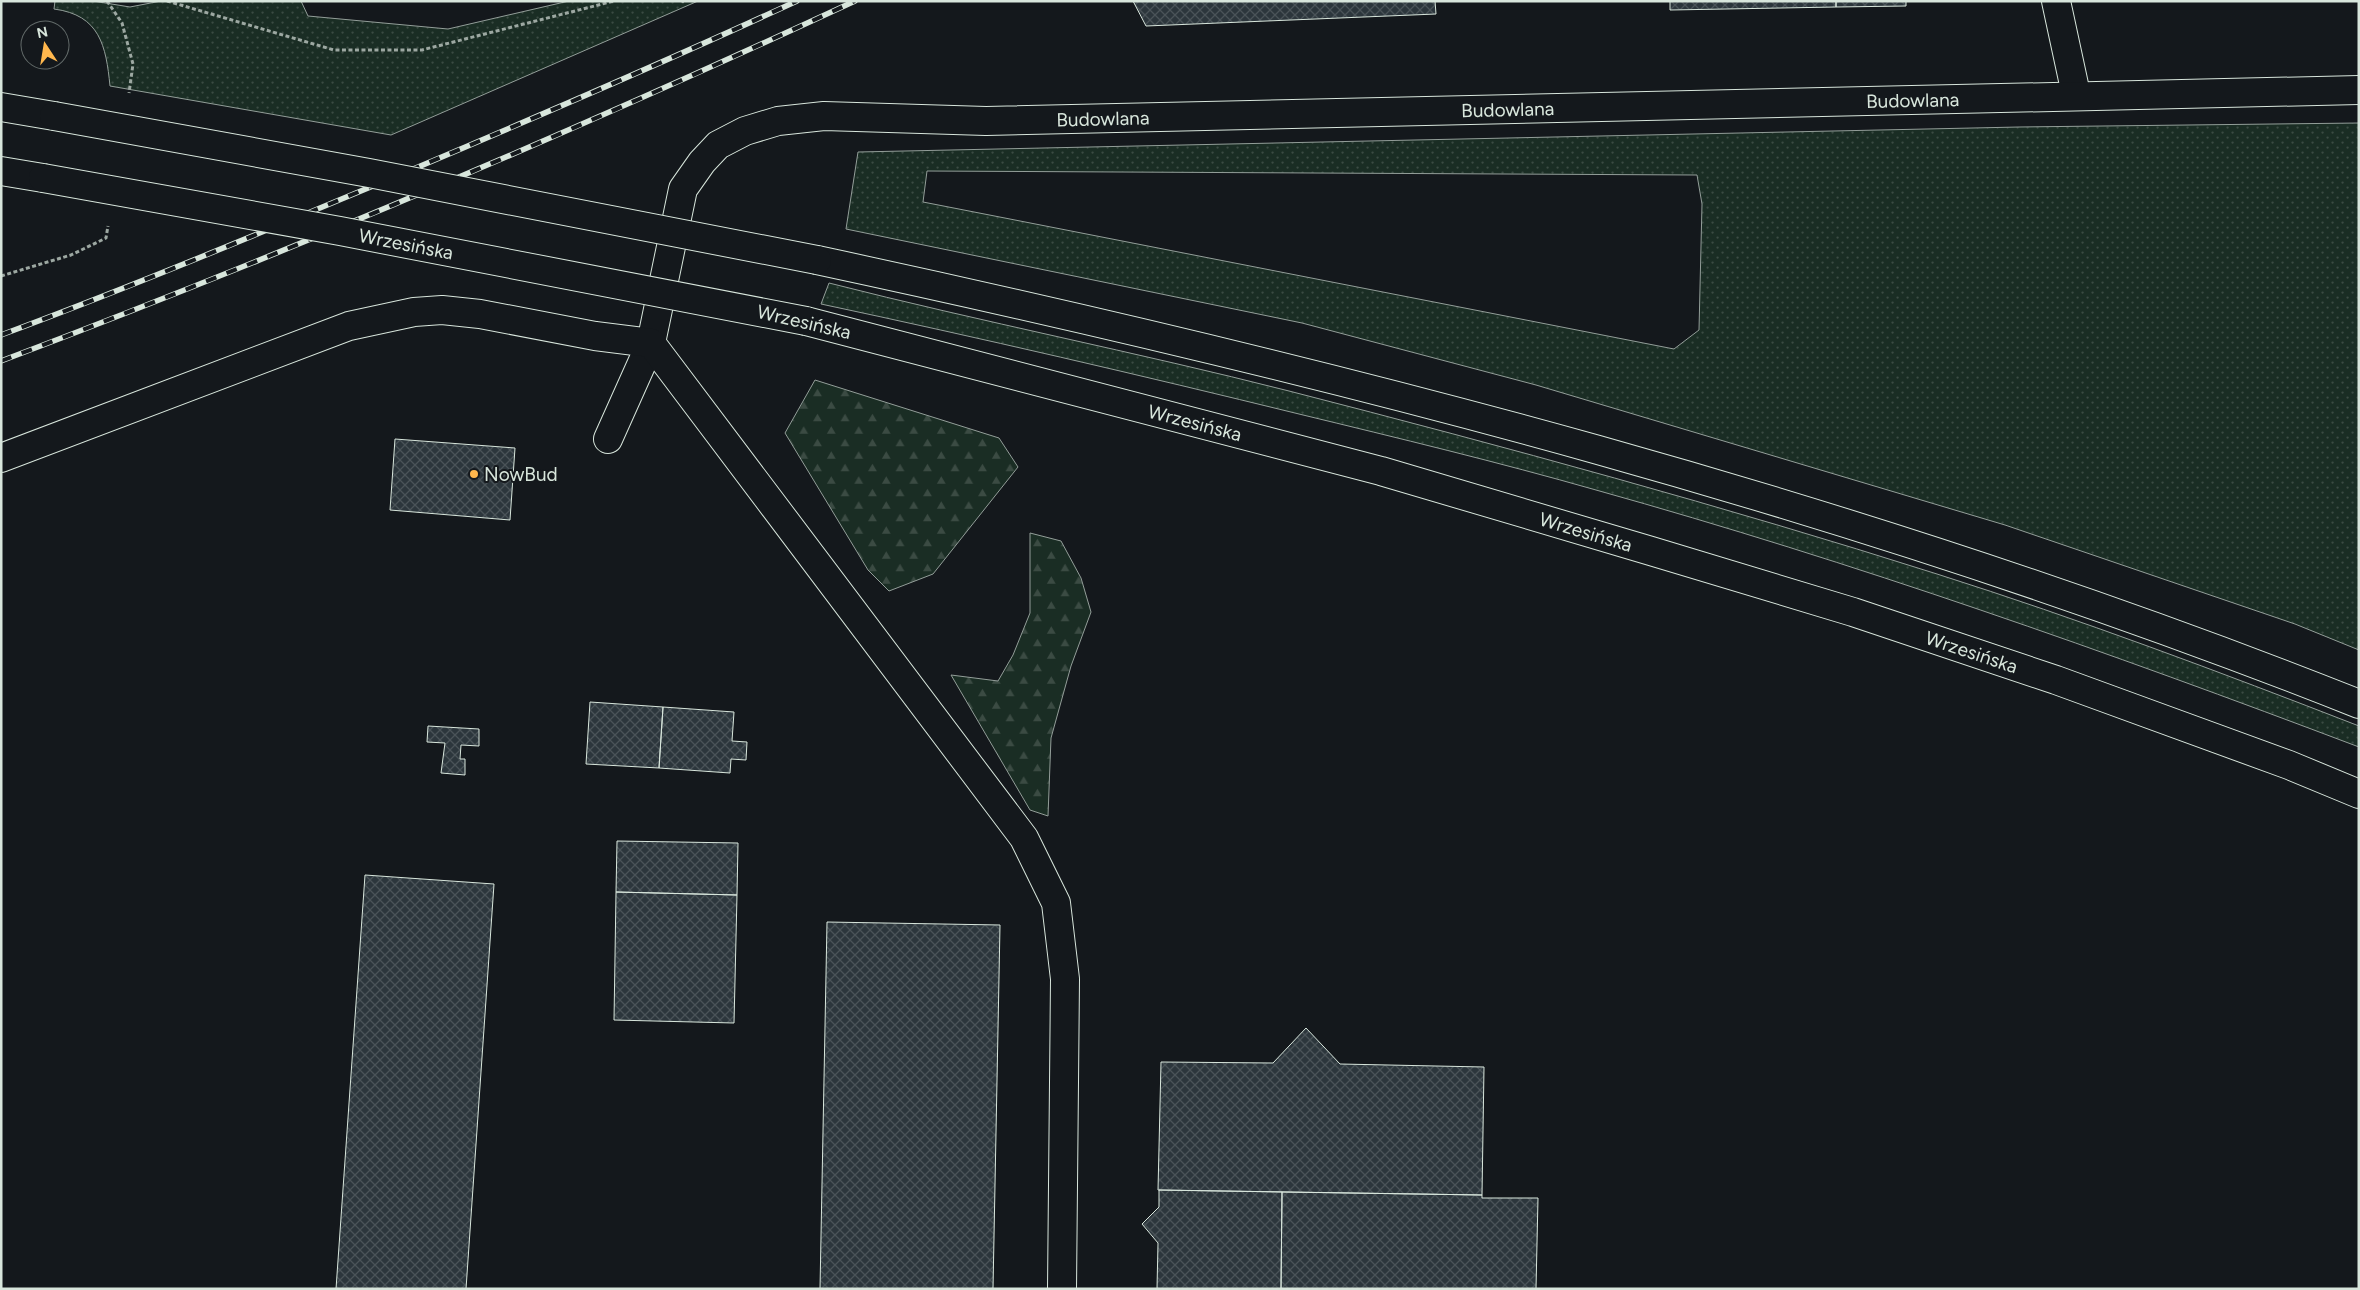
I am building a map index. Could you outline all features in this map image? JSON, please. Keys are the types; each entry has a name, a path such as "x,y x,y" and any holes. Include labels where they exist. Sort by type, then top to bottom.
{"main road":[{"path":"2056,1 2076,94"},
{"name":"Budowlana","path":"652,343 683,189 702,162 718,146 745,131 778,121 824,116 986,121 2076,94 2359,90"},
{"path":"1,107 369,173 817,260 1141,332 1569,441 2042,586 2359,704"},
{"name":"Wrzesińska","path":"1,171 340,231 806,321 1381,471 1798,595 2056,680 2289,765 2359,794"},
{"path":"1,458 349,326 414,312 442,310 480,314 595,336 652,343 1024,838 1056,903 1065,979 1062,1289"},
{"path":"608,439 652,343"}],"path":[{"path":"167,1 334,50 422,50 614,1"}],"green space":[{"path":"55,1 93,1 130,7 161,1 301,1 308,16 448,29 569,1 698,1 391,135 110,86 106,58 98,35 91,25 82,18 69,12 54,9"},
{"path":"2359,123 2359,650 2295,624 2005,525 1536,385 1302,323 846,229 858,152 2019,127","holes":["927,171 1697,175 1702,204 1699,330 1674,349 923,202"]},
{"path":"829,283 1289,391 1615,478 1857,549 1990,591 2096,628 2359,726 2359,747 2075,643 1789,547 1596,490 1448,450 1060,357 821,304"},
{"path":"815,380 999,438 1018,467 933,574 889,591 868,570 785,433"},
{"path":"1030,533 1061,541 1081,578 1091,612 1071,666 1051,738 1048,816 1030,810 951,675 998,681 1013,655 1030,613"}],"building":[{"path":"1133,1 1435,1 1436,14 1146,26"},
{"path":"1670,1 1836,1 1836,7 1670,10"},
{"path":"1836,1 1906,1 1906,6 1836,7"},
{"path":"395,439 515,448 510,520 390,510"},
{"path":"590,702 663,707 659,768 586,764"},
{"path":"663,707 734,712 732,741 747,742 746,760 731,759 730,773 659,768"},
{"path":"428,726 479,729 479,746 461,745 460,759 465,759 465,775 441,773 445,743 427,742"},
{"path":"617,841 738,843 737,895 616,892"},
{"path":"365,875 494,884 466,1289 336,1289"},
{"path":"616,892 737,895 734,1023 614,1020"},
{"path":"827,922 1000,925 993,1289 820,1289"},
{"path":"1306,1028 1340,1064 1484,1067 1482,1195 1158,1190 1161,1062 1273,1063"},
{"path":"1159,1190 1282,1192 1281,1289 1157,1289 1158,1243 1142,1224 1159,1207"},
{"path":"1282,1192 1482,1195 1482,1198 1538,1198 1536,1289 1281,1289"}],"railway":[{"path":"1,335 167,271 390,179 623,79 797,1"},
{"path":"1,361 217,277 431,189 644,97 855,1"}],"place":[{"name":"NowBud","path":"474,474"}]}
